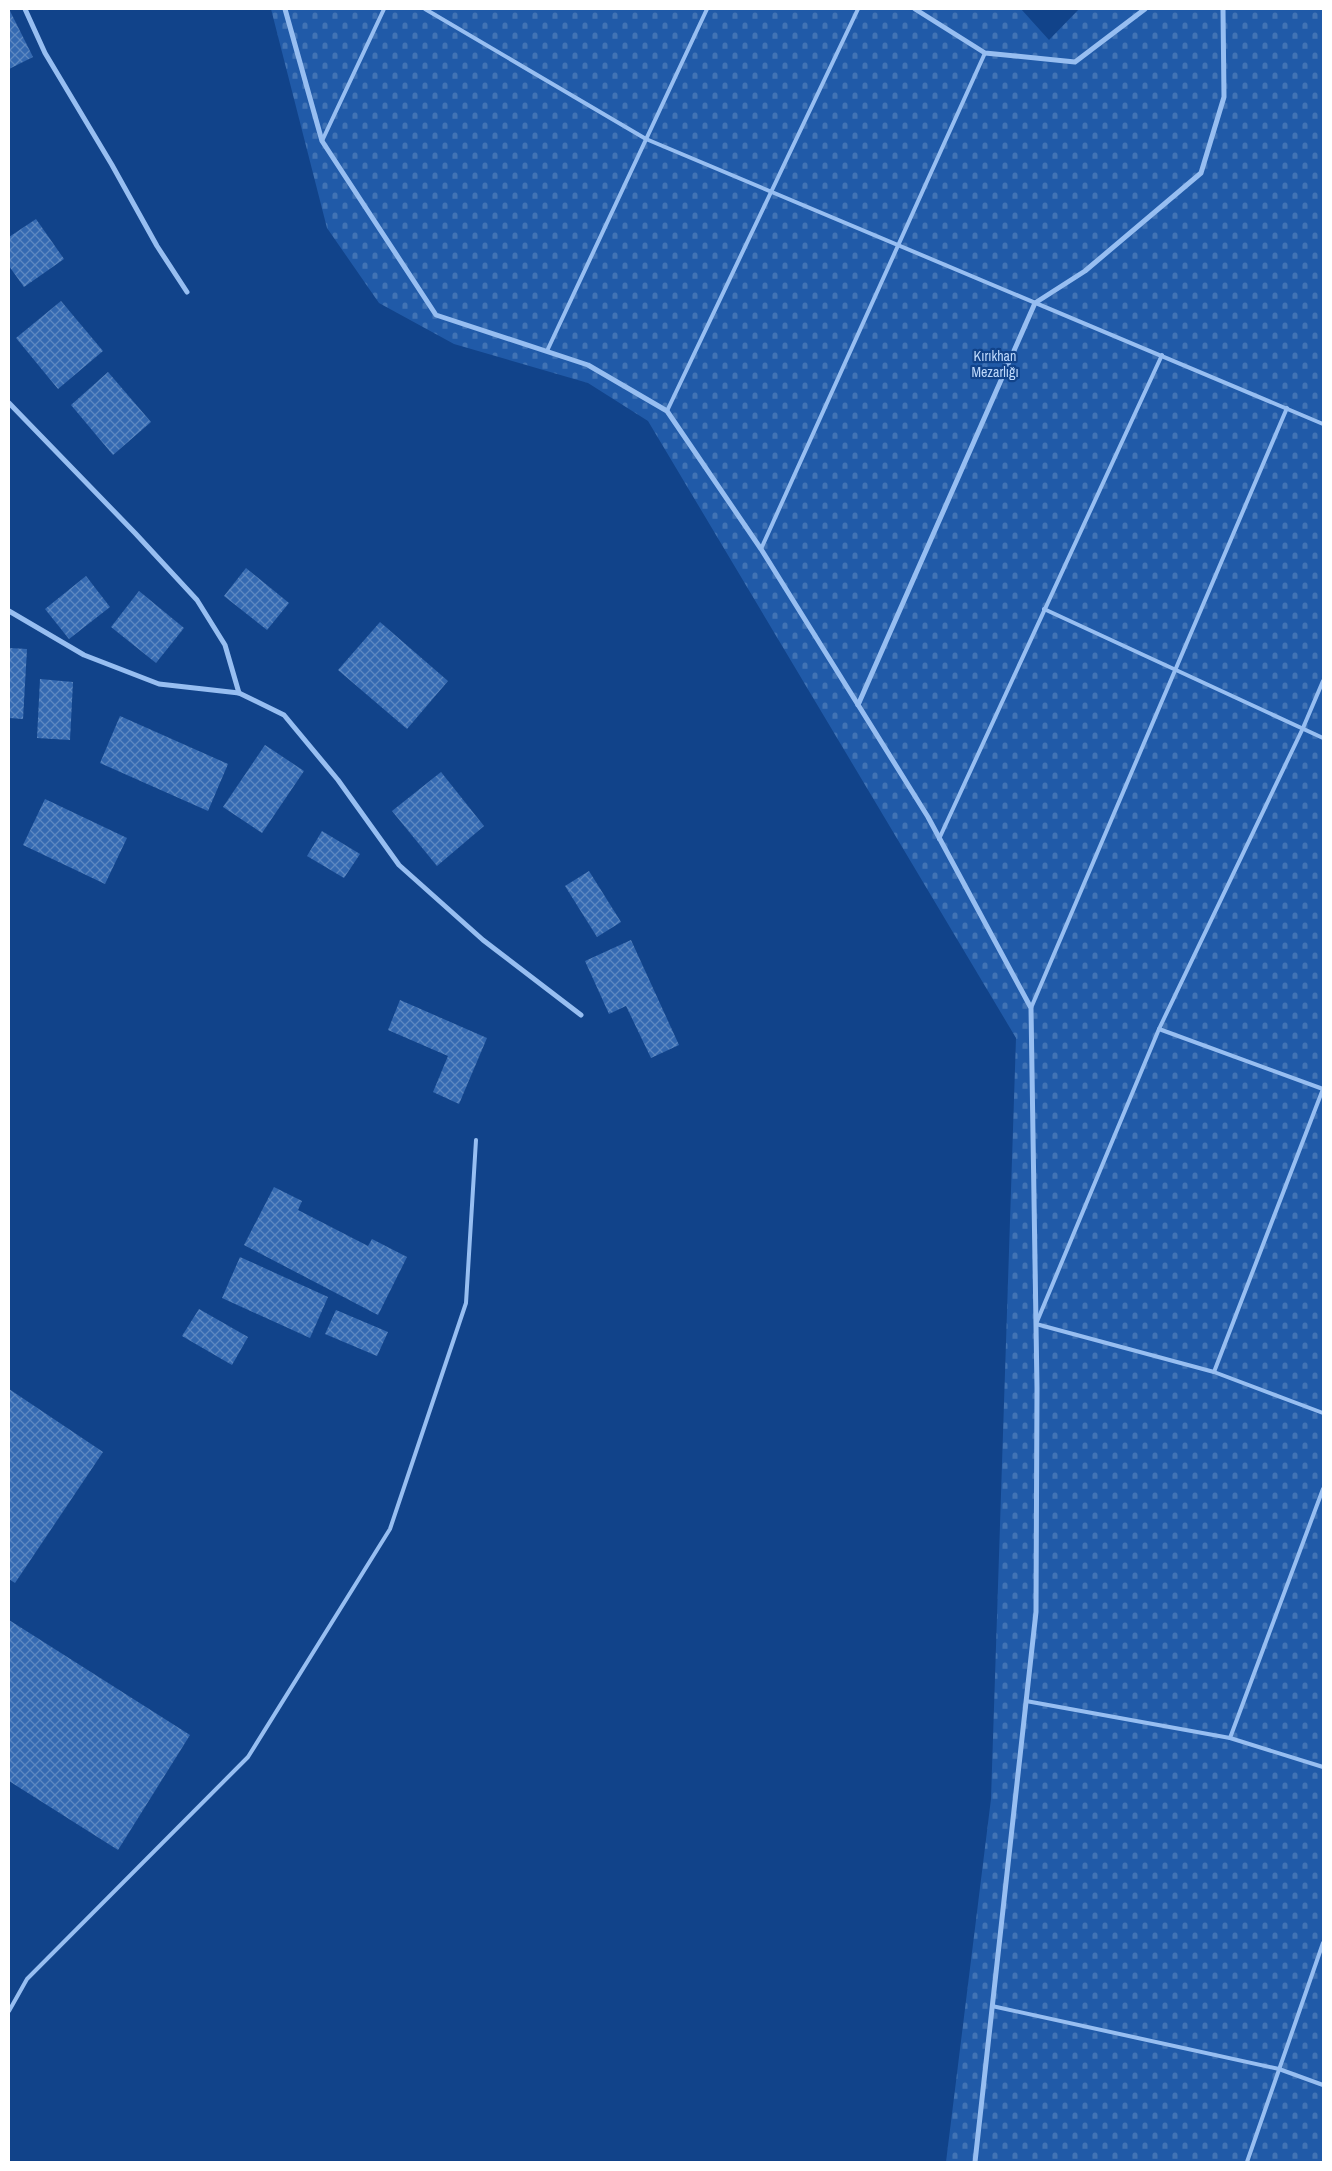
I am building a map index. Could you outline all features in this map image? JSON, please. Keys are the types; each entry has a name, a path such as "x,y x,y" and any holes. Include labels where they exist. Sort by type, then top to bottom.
{"street":[{"path":"25,9 45,53 112,165 157,246 187,292"},
{"path":"286,9 322,141 436,315 588,365 667,411 761,549 928,816 1031,1008 1036,1324 1036,1612 975,2162"},
{"path":"914,9 985,53 1075,62 1145,9"},
{"path":"858,704 1035,303 1085,271 1201,173 1224,97 1223,9"},
{"path":"9,403 197,600 225,645 239,693"},
{"path":"9,611 84,654 160,684 239,693 284,715 338,780 399,865 483,940 581,1015"}],"lane":[{"path":"322,141 384,9"},
{"path":"425,9 646,139 1323,424"},
{"path":"547,351 707,9"},
{"path":"667,411 858,9"},
{"path":"761,549 985,53"},
{"path":"939,839 1162,355"},
{"path":"1031,1008 1287,408"},
{"path":"1044,609 1323,738"},
{"path":"1323,681 1303,728 1159,1029 1036,1324 1214,1372 1323,1413"},
{"path":"1159,1029 1323,1089 1214,1372"},
{"path":"9,2011 27,1979 248,1757 390,1529 466,1303 476,1140"},
{"path":"1230,1738 1323,1489"},
{"path":"1026,1701 1230,1738 1323,1767"},
{"path":"1246,2162 1323,1943"},
{"path":"992,2006 1279,2070 1323,2085"}],"green space":[{"name":"Kırıkhan Mezarlığı","path":"271,9 1021,9 1049,40 1079,9 1323,9 1323,2162 946,2162 991,1799 1016,1038 648,421 588,383 454,344 379,303 327,228"}],"building":[{"path":"9,9 33,57 9,69"},
{"path":"36,219 64,259 24,287 9,266 9,237"},
{"path":"61,301 103,351 58,389 16,338"},
{"path":"108,372 151,422 113,455 71,405"},
{"path":"246,568 289,603 267,630 224,596"},
{"path":"86,576 110,607 69,639 45,609"},
{"path":"139,591 184,628 156,663 111,627"},
{"path":"380,622 448,681 407,729 338,670"},
{"path":"9,648 27,649 23,719 9,718"},
{"path":"40,679 73,682 70,740 37,738"},
{"path":"120,716 228,764 208,811 100,763"},
{"path":"265,745 304,771 262,833 223,807"},
{"path":"441,772 484,826 437,866 392,811"},
{"path":"45,799 127,838 105,884 23,845"},
{"path":"322,831 360,854 344,878 307,856"},
{"path":"589,871 621,922 597,937 565,886"},
{"path":"631,940 679,1045 651,1058 626,1006 609,1014 585,961"},
{"path":"400,1000 487,1038 459,1104 433,1092 448,1056 388,1030"},
{"path":"274,1187 302,1201 298,1210 368,1246 372,1239 407,1257 378,1315 244,1245"},
{"path":"240,1257 328,1297 310,1338 222,1298"},
{"path":"199,1309 248,1337 232,1365 182,1336"},
{"path":"336,1310 388,1332 377,1356 325,1334"},
{"path":"9,1389 103,1452 15,1583 9,1579"},
{"path":"9,1620 190,1735 118,1850 9,1781"}]}
